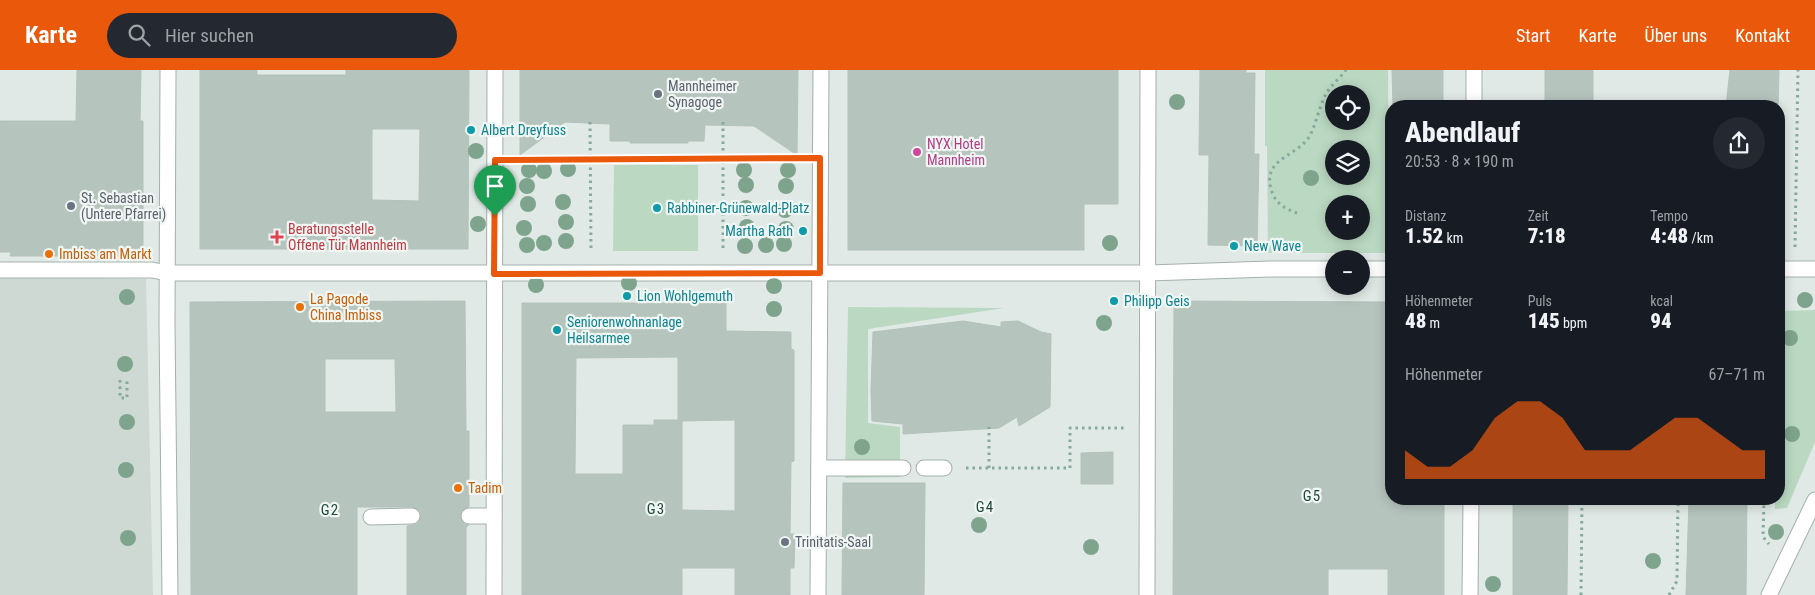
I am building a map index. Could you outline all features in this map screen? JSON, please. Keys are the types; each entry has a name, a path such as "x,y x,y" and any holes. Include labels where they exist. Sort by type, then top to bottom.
{"street":[{"path":"168,70 167,274 170,595"},
{"path":"494,595 495,70"},
{"path":"818,595 821,70"},
{"path":"1147,595 1148,70"},
{"path":"1474,70 1474,100"},
{"path":"0,270 152,270 167,274 1148,274 1270,269 1325,269"},
{"path":"1370,269 1385,269"},
{"path":"1785,269 1815,269"},
{"path":"819,468 903,468"},
{"path":"924,468 944,468"},
{"path":"1769,595 1815,500"},
{"path":"1470,595 1471,505"},
{"path":"371,517 412,516"},
{"path":"469,516 494,516"}],"path":[{"path":"1297,213 1284,209 1272,194 1269,180 1270,172 1275,165 1307,139 1326,94 1346,70"},
{"path":"1795,269 1798,70"},
{"path":"590,122 592,273"},
{"path":"723,122 724,273"},
{"path":"495,160 820,158"},
{"path":"120,380 120,398 127,398 126,380"},
{"path":"989,427 989,468"},
{"path":"961,468 1070,468 1070,428 1147,428"},
{"path":"1581,595 1582,505"},
{"path":"1669,595 1677,581 1678,505"},
{"path":"1764,505 1763,537 1785,562"}],"shaded area":[{"path":"0,276 146,279 153,595 0,595"}],"green space":[{"path":"1265,70 1388,70 1388,100 1385,100 1385,253 1370,253 1370,250 1325,250 1325,253 1268,253"},
{"path":"614,165 698,165 698,251 613,251"},
{"path":"848,307 1004,308 868,329 868,423 900,427 900,477 845,478"},
{"path":"1815,310 1815,442 1787,508 1775,509 1775,505 1785,505 1785,311"}],"building":[{"name":"St. Sebastian (Untere Pfarrei)","path":"77,70 141,70 140,121 143,121 143,256 10,256 11,252 0,252 0,121 76,121"},
{"path":"200,70 257,70 257,75 346,75 346,70 469,70 468,249 200,249","holes":["372,129 420,129 419,201 372,200"]},
{"path":"520,70 798,70 797,155 754,126 705,125 704,141 688,141 688,143 630,143 630,141 610,141 610,124 565,122 520,155"},
{"path":"848,70 1118,70 1118,204 1084,204 1084,250 848,250"},
{"path":"1200,70 1246,70 1246,73 1255,73 1254,154 1259,154 1257,246 1208,245 1209,155 1199,155"},
{"path":"1392,70 1443,70 1443,100 1393,100"},
{"path":"1545,70 1593,70 1593,100 1545,100"},
{"path":"1730,70 1779,70 1778,100 1727,100"},
{"path":"465,301 466,431 469,431 469,507 461,511 460,516 464,524 469,525 466,527 466,595 407,595 407,526 417,524 421,516 420,511 412,507 357,507 357,595 191,595 190,302","holes":["325,359 395,359 396,412 325,412"]},
{"path":"1174,301 1385,302 1385,505 1444,505 1444,595 1388,595 1388,569 1328,569 1328,595 1173,595"},
{"path":"522,303 726,303 726,331 791,332 791,349 794,350 794,461 791,462 790,534 795,534 794,568 790,568 790,595 735,595 735,568 682,568 682,595 522,595","holes":["678,357 678,420 654,420 654,425 623,425 623,474 575,474 576,358","735,420 735,511 682,510 682,421"]},
{"path":"963,321 1001,327 1001,322 1018,321 1041,332 1051,334 1050,407 1019,426 1017,417 999,428 903,434 903,424 872,421 873,332"},
{"path":"1113,452 1113,484 1081,484 1081,453"},
{"path":"843,483 925,483 924,595 842,595"},
{"path":"1513,505 1568,505 1567,595 1513,595"},
{"path":"1689,505 1747,505 1746,595 1686,595"}],"place":[{"name":"Mannheimer Synagoge","path":"658,94"},
{"name":"Albert Dreyfuss","path":"471,130"},
{"name":"NYX Hotel Mannheim","path":"917,152"},
{"name":"St. Sebastian (Untere Pfarrei)","path":"71,206"},
{"name":"Rabbiner-Grünewald-Platz","path":"657,208"},
{"name":"Martha Rath","path":"803,231"},
{"name":"Beratungsstelle Offene Tür Mannheim","path":"277,237"},
{"name":"New Wave","path":"1234,246"},
{"name":"Imbiss am Markt","path":"49,254"},
{"name":"Lion Wohlgemuth","path":"627,296"},
{"name":"Philipp Geis","path":"1114,301"},
{"name":"La Pagode China Imbiss","path":"300,307"},
{"name":"Seniorenwohnanlage Heilsarmee","path":"557,330"},
{"name":"Tadim","path":"458,488"},
{"name":"Trinitatis-Saal","path":"785,542"}],"district":[{"name":"G5","path":"1312,496"},
{"name":"G4","path":"985,507"},
{"name":"G3","path":"656,509"},
{"name":"G2","path":"330,510"}],"route":[{"path":"820,158 820,273 494,274 495,216 495,160 820,158"}]}
